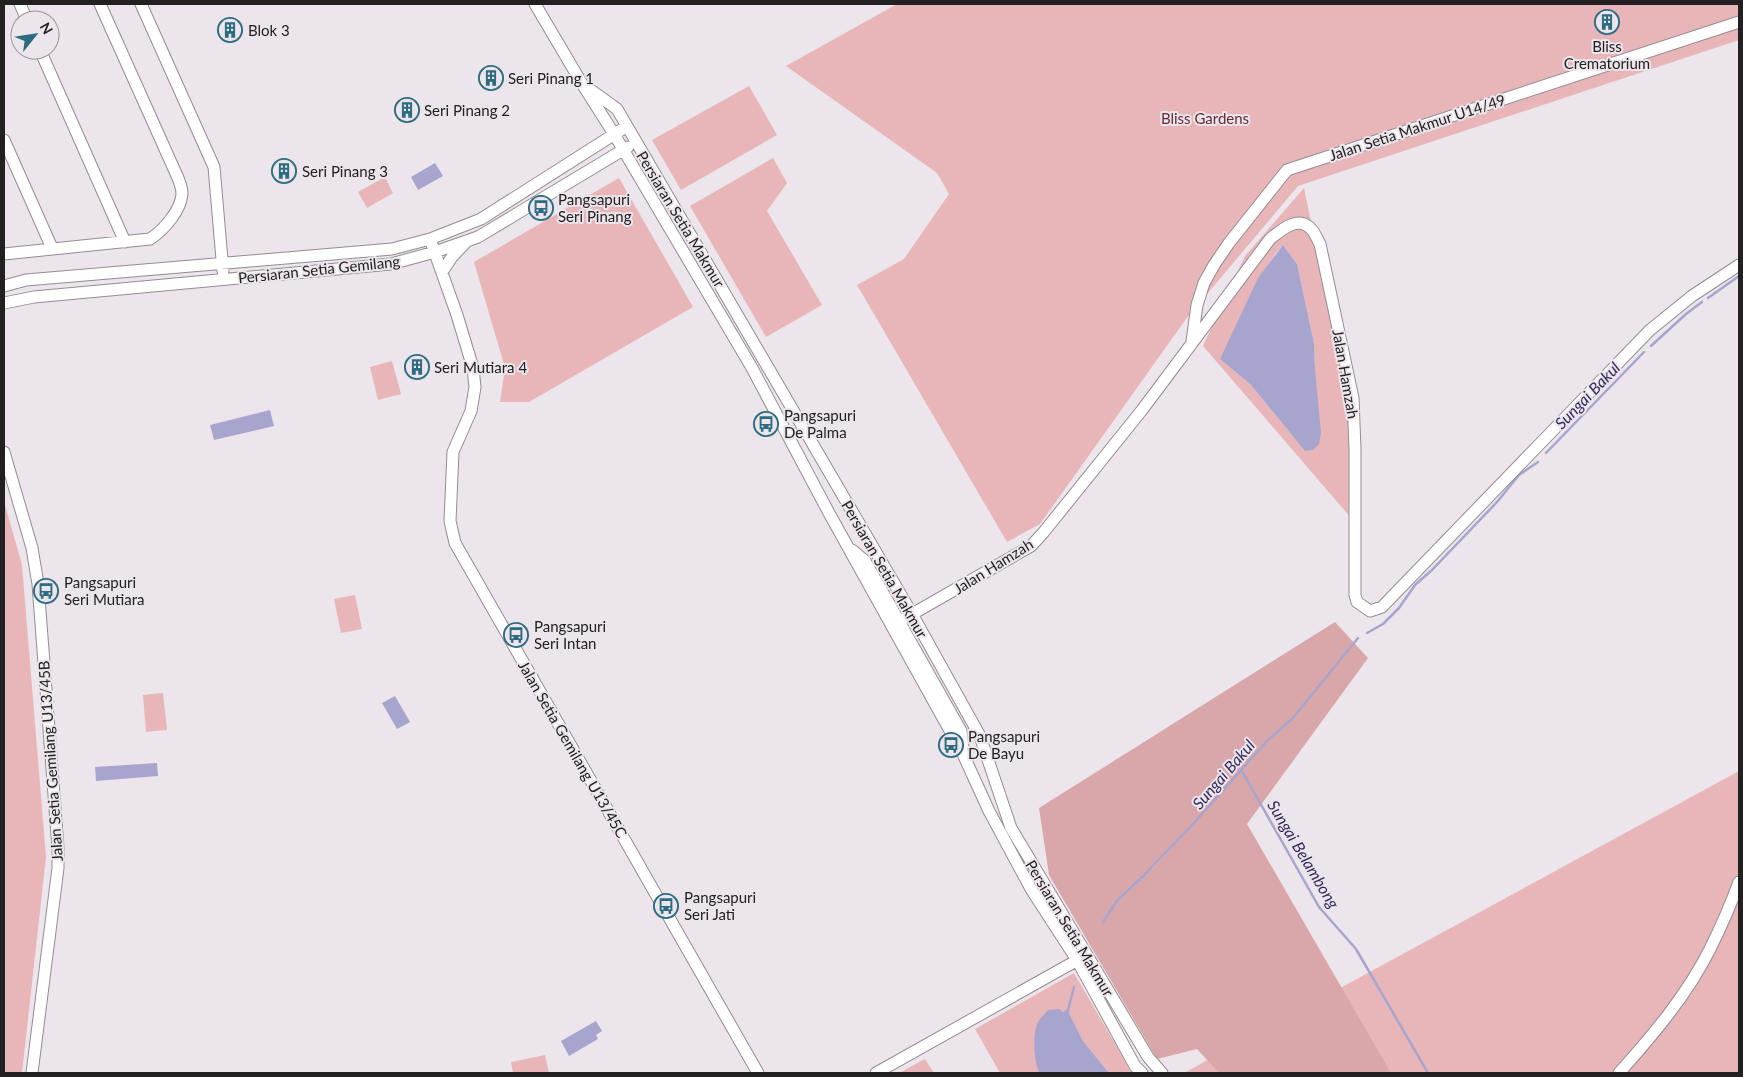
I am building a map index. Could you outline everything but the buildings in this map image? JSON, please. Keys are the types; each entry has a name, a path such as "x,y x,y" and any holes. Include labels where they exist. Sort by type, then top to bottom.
{"street":[{"path":"4,254 146,240 155,236 178,207 182,196 182,189 100,4"},
{"path":"141,4 214,167 224,278"},
{"name":"Persiaran Setia Makmur","path":"535,4 752,368 848,548 963,754 989,812 1031,889 1081,957 1148,1057 1162,1073"},
{"name":"Jalan Setia Makmur U14/49","path":"1192,343 1197,305 1204,283 1229,243 1287,170 1739,22"},
{"path":"44,60 125,242"},
{"name":"Persiaran Setia Makmur","path":"581,82 617,109 912,614 980,736 1011,828 1081,957 1135,1066 1142,1073"},
{"name":"Persiaran Setia Gemilang","path":"4,286 26,280 392,249 430,239 481,220 627,127"},
{"path":"4,140 52,248"},
{"name":"Persiaran Setia Gemilang","path":"4,304 34,297 391,264 435,252 497,227 636,142"},
{"name":"Jalan Hamzah","path":"900,621 1031,546 1135,418 1270,239 1292,224 1302,223 1311,229 1320,244 1353,398 1356,449 1354,595 1357,602 1370,611 1382,607 1650,330 1692,296 1739,265"},
{"name":"Jalan Setia Gemilang U13/45C","path":"430,239 473,368 475,388 471,411 453,452 450,521 455,543 758,1073"},
{"path":"417,257 442,272 467,240"},
{"name":"Jalan Setia Gemilang U13/45B","path":"4,452 32,548 37,575 58,848 58,868 32,1073"},
{"path":"848,548 865,561 900,621 961,731 963,754"},
{"path":"1618,1073 1672,1010 1691,981 1710,950 1739,882"},
{"path":"876,1073 1081,957"}],"green space":[{"name":"Bliss Gardens","path":"897,4 1739,4 1739,40 1298,186 1186,319 1040,524 1007,542 857,285 904,259 949,194 937,173 786,66"},
{"path":"749,86 777,135 681,190 652,140"},
{"path":"773,158 787,183 767,211 822,305 766,337 690,206"},
{"path":"385,177 393,193 367,208 358,192"},
{"path":"619,178 693,307 529,402 500,402 505,368 474,262"},
{"path":"1304,188 1351,416 1352,519 1203,346 1245,256","holes":["1283,245 1297,264 1314,343 1315,369 1291,434 1251,385 1220,359 1275,254"]},
{"path":"392,361 401,394 378,400 370,367"},
{"path":"4,501 22,565 46,857 22,1073 4,1073"},
{"path":"355,595 362,629 341,633 334,599"},
{"path":"163,693 167,730 146,732 143,695"},
{"path":"1739,771 1739,1073 1184,1073"},
{"path":"1074,973 1132,1073 1109,1073 1083,1041 1069,1013 1069,1009 1037,1068 1039,1073 1000,1073 975,1029"},
{"path":"545,1055 549,1073 513,1073 511,1062"},
{"path":"925,1059 934,1073 899,1073"}],"shaded area":[{"path":"1335,622 1368,658 1247,824 1391,1073 1219,1073 1197,1049 1157,1059 1049,875 1039,808"}],"water":[{"path":"435,163 443,176 418,190 411,177"},
{"path":"1283,245 1297,264 1314,343 1321,433 1319,444 1313,450 1305,451 1251,385 1220,359 1258,278"},
{"path":"270,410 274,426 214,440 210,425"},
{"path":"395,696 410,722 397,729 382,703"},
{"path":"157,763 158,776 96,781 95,767"},
{"path":"1069,1008 1069,1013 1083,1041 1109,1073 1039,1073 1034,1048 1038,1022 1048,1010 1059,1009 1063,1012"},
{"path":"596,1021 602,1031 596,1035 598,1039 569,1056 561,1041"}],"waterway":[{"name":"Sungai Bakul","path":"1708,298 1739,276"},
{"name":"Sungai Bakul","path":"1651,346 1702,302"},
{"name":"Sungai Bakul","path":"1546,453 1644,352"},
{"name":"Sungai Bakul","path":"1367,633 1383,624 1399,608 1415,585 1432,570 1497,502 1519,475 1538,462"},
{"name":"Sungai Bakul","path":"1103,922 1116,902 1193,824 1267,741 1292,719 1358,638"},
{"name":"Sungai Belambong","path":"1242,771 1319,907 1356,949 1428,1073"},
{"name":"Sungai Bakul","path":"1068,1010 1074,987"}],"place":[{"name":"Bliss Crematorium","path":"1607,22"},
{"name":"Blok 3","path":"230,30"},
{"name":"Seri Pinang 1","path":"491,78"},
{"name":"Seri Pinang 2","path":"407,110"},
{"name":"Seri Pinang 3","path":"284,171"},
{"name":"Pangsapuri Seri Pinang","path":"541,208"},
{"name":"Seri Mutiara 4","path":"417,367"},
{"name":"Pangsapuri De Palma","path":"766,424"},
{"name":"Pangsapuri Seri Mutiara","path":"46,591"},
{"name":"Pangsapuri Seri Intan","path":"516,635"},
{"name":"Pangsapuri De Bayu","path":"951,745"},
{"name":"Pangsapuri Seri Jati","path":"666,906"}]}
